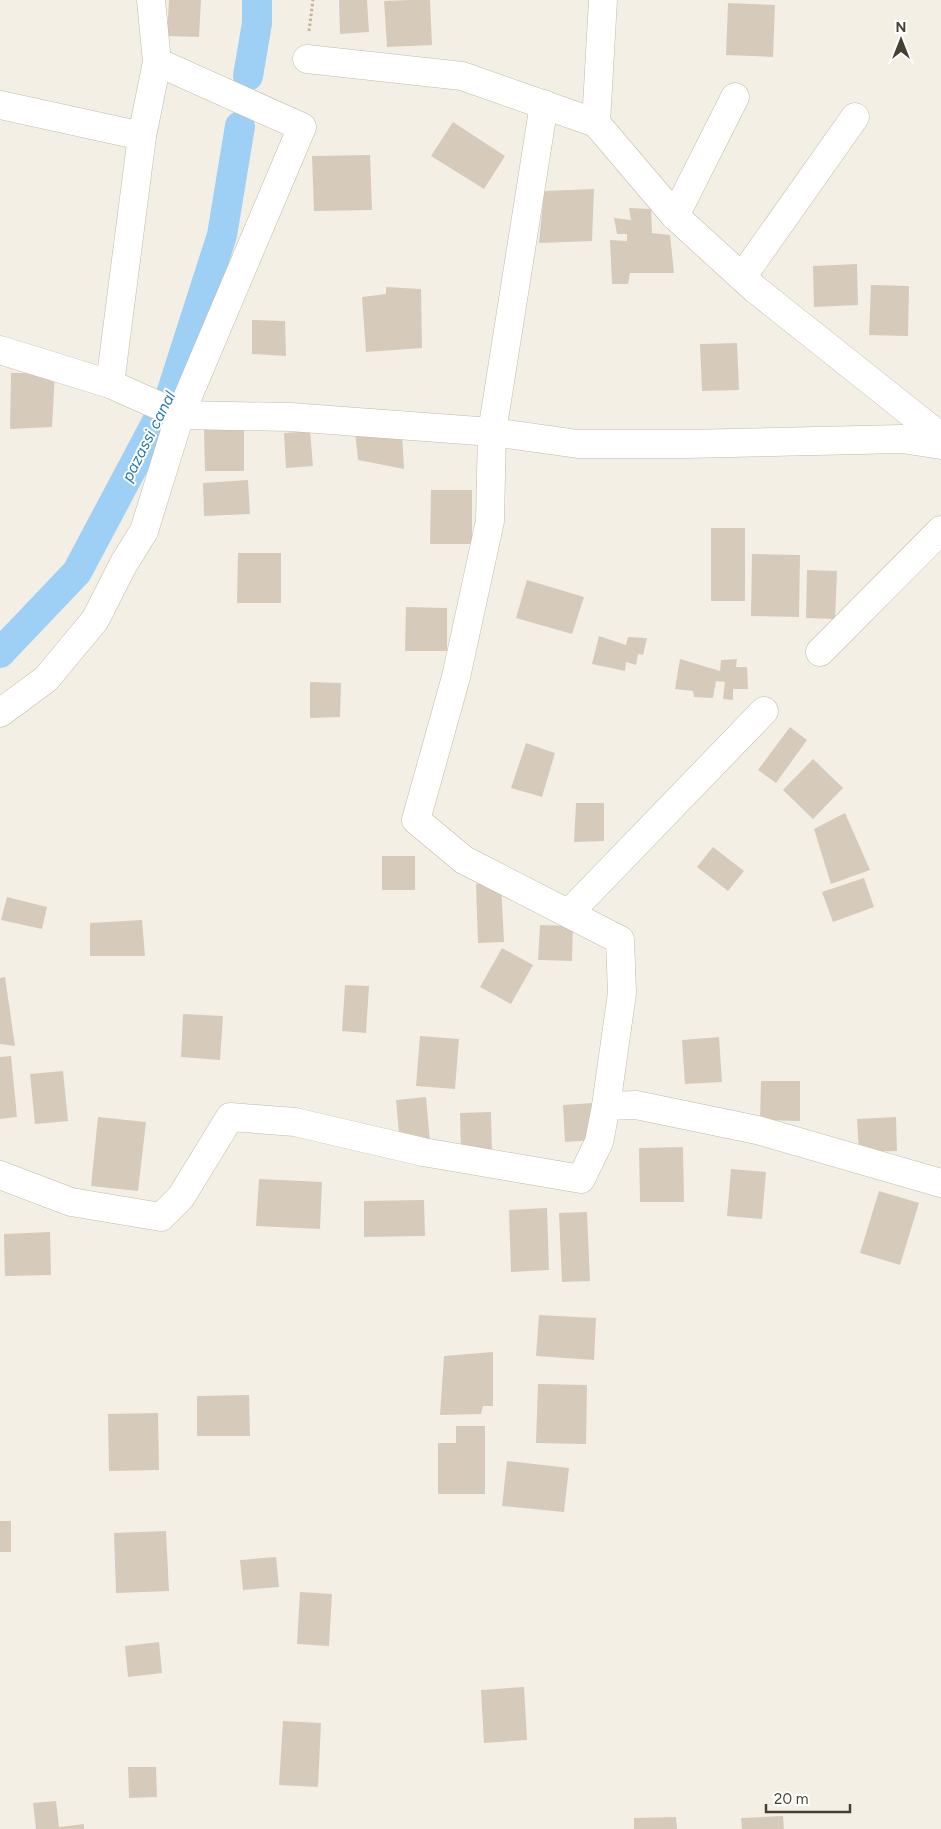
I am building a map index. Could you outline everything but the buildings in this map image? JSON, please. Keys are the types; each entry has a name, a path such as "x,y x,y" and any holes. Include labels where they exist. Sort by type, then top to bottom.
{"street":[{"path":"110,384 142,136 157,62 151,0"},
{"path":"596,122 603,0"},
{"path":"307,59 462,76 596,122 675,216 742,277 941,437"},
{"path":"0,713 46,680 95,620 124,563 144,531 179,415 302,127 157,62"},
{"path":"675,216 734,97"},
{"path":"0,1176 71,1202 161,1217 180,1197 230,1117 295,1122 423,1152 582,1179 599,1142 606,1106 622,993 620,940 464,860 416,820 456,677 490,521 492,432 544,104"},
{"path":"0,105 142,136"},
{"path":"742,277 855,117"},
{"path":"0,350 110,384 179,415 290,417 492,432 578,444 685,444 902,439 941,445"},
{"path":"820,652 941,530"},
{"path":"569,913 764,711"},
{"path":"606,1106 636,1105 758,1130 941,1182"}],"waterway":[{"name":"pazassi canal","path":"248,76 257,23 257,0"},
{"name":"pazassi canal","path":"0,653 77,572 170,397 222,235 240,126"}]}
